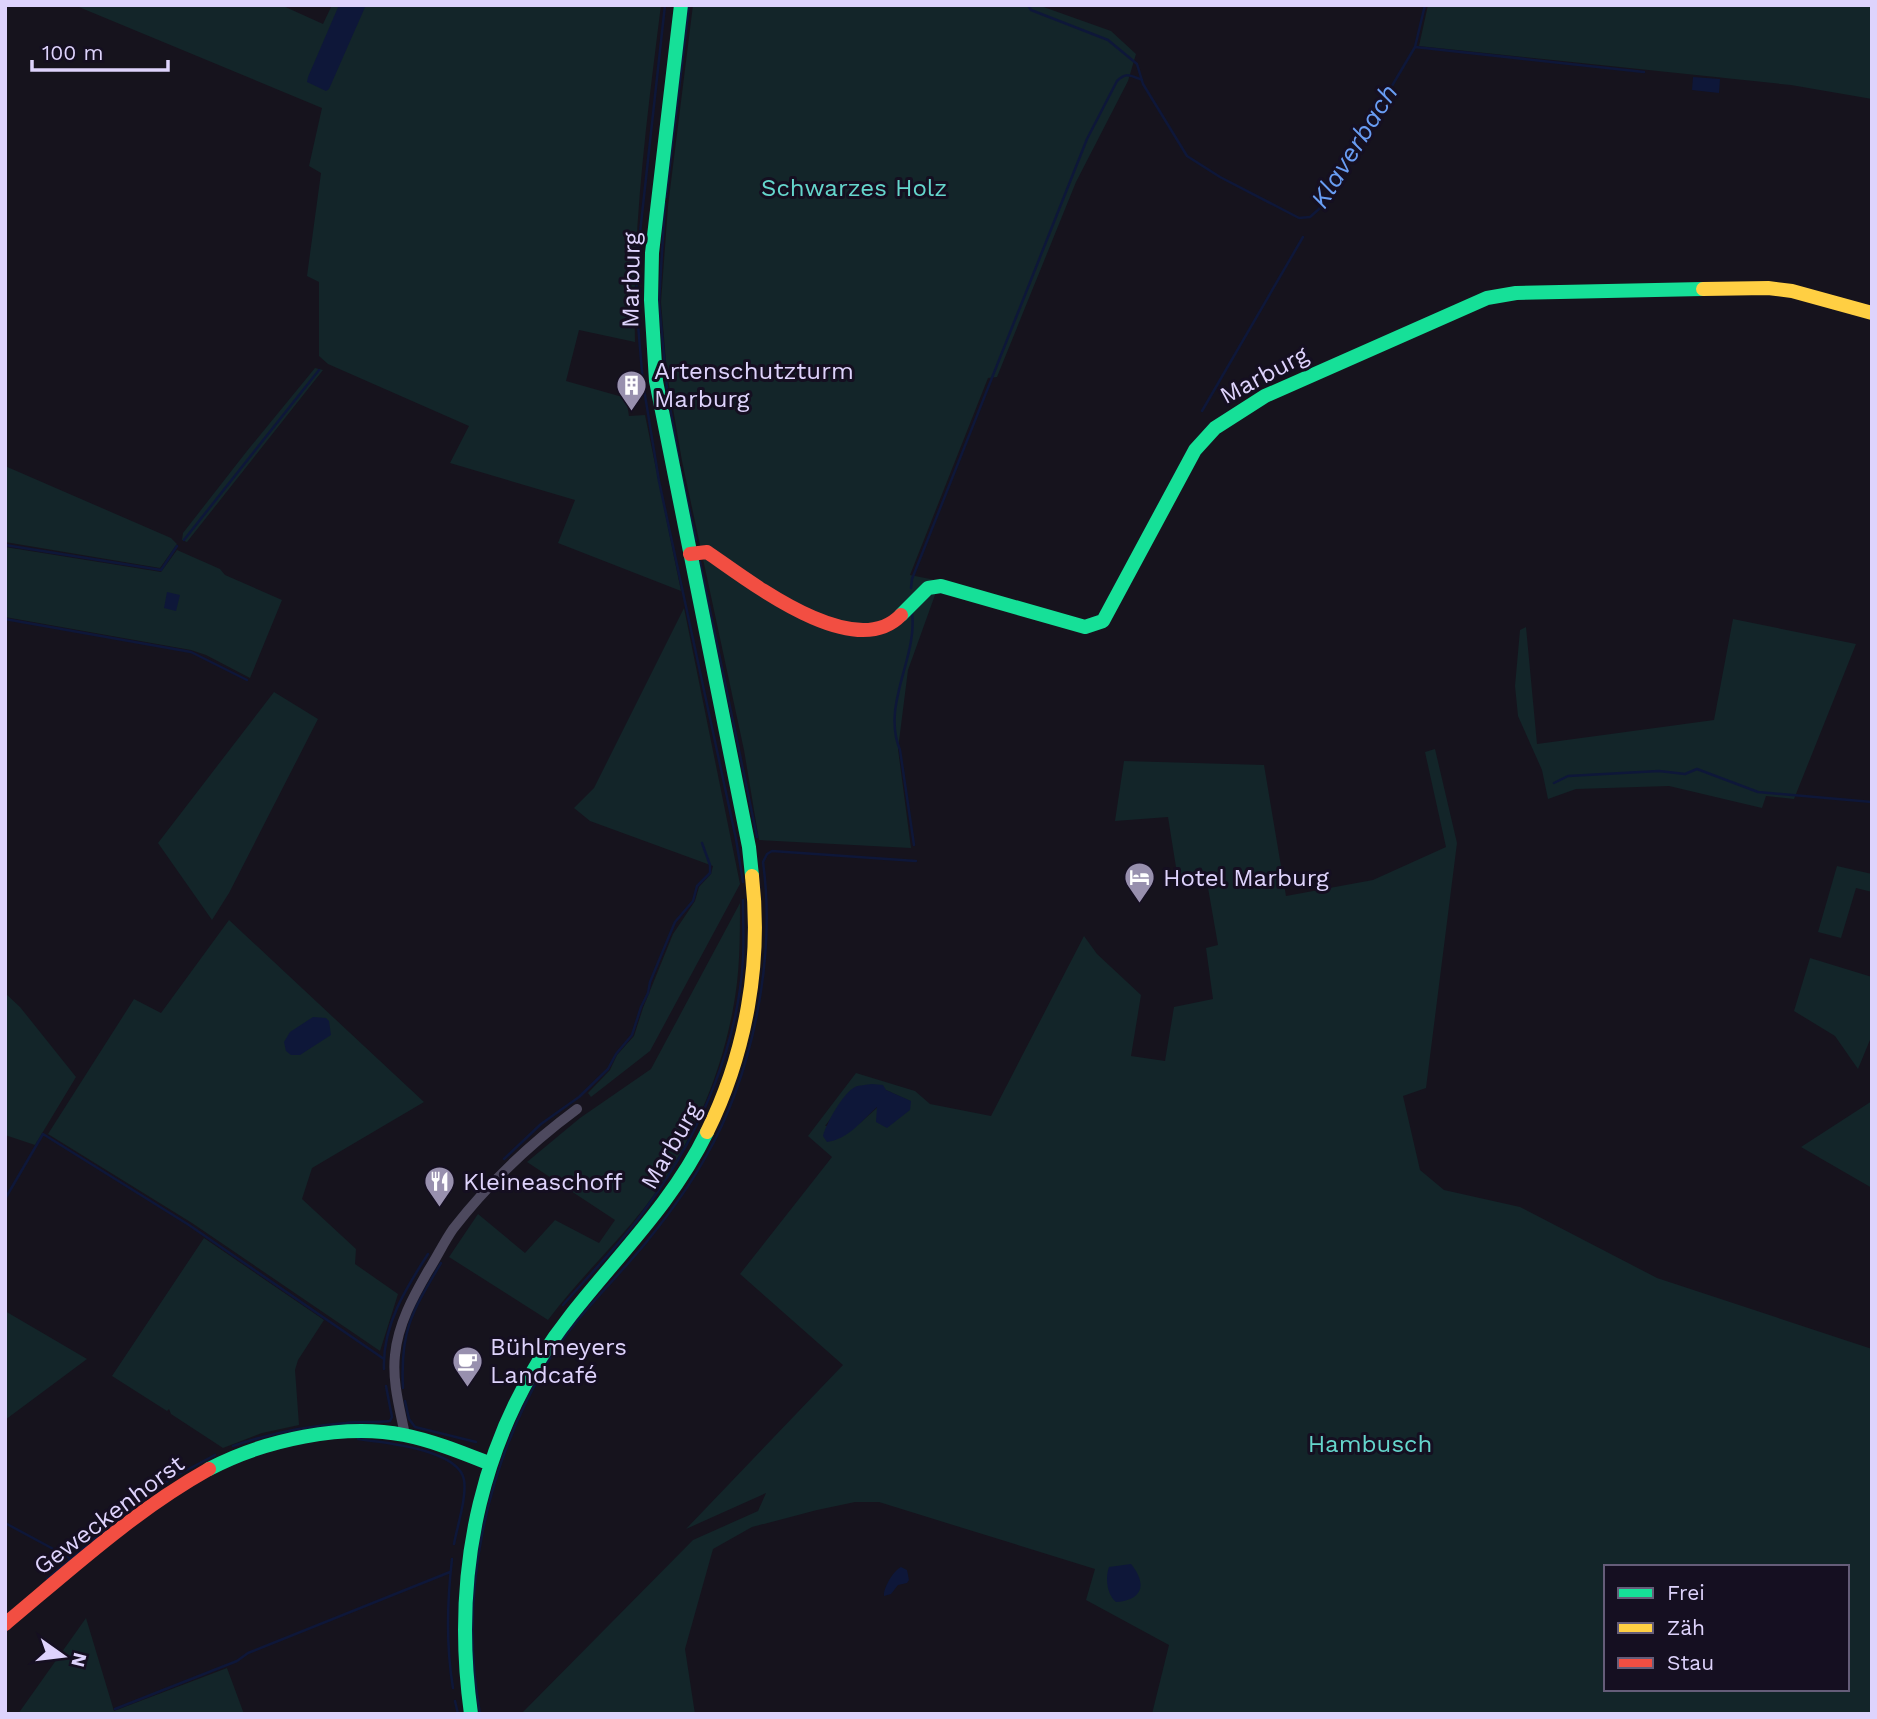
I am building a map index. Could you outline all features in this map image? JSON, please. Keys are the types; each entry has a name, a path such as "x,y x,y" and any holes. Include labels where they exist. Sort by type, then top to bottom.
{"street":[{"name":"Marburg","path":"471,1714 463,1648 463,1607 475,1528 491,1464 513,1406 539,1359 572,1313 659,1212 696,1154 723,1097 737,1058 749,1009 756,948 755,888 750,846 656,381 651,300 657,204 681,5"},
{"name":"Marburg","path":"690,554 706,552 771,596 820,621 846,630 873,629 896,621 928,588 941,586 1085,627 1103,621 1195,450 1216,428 1265,396 1488,298 1516,293 1768,288 1791,291 1872,313"},
{"path":"405,1435 395,1384 395,1356 401,1328 412,1298 453,1230 505,1171 576,1109"},
{"name":"Geweckenhorst","path":"5,1624 172,1491 211,1467 254,1450 295,1439 339,1432 405,1435 491,1464"}],"green space":[{"path":"74,5 281,5 323,24 332,5 661,5 638,215 635,342 579,330 566,381 626,398 629,416 645,415 681,591 558,543 575,500 450,463 469,426 328,364 319,356 319,282 307,276 321,173 309,166 322,108"},
{"name":"Schwarzes Holz","path":"693,5 1038,5 1111,31 1136,54 1128,81 1076,182 997,377 988,378 910,575 940,581 908,670 898,749 911,848 759,840 744,750 682,461 667,373 661,302 668,206"},
{"path":"1428,5 1872,5 1872,99 1791,85 1419,46"},
{"path":"315,368 323,370 187,542 182,540 183,533"},
{"path":"5,466 171,538 177,544 160,568 5,542"},
{"path":"5,547 161,572 177,550 282,600 250,678 191,650 5,617"},
{"path":"684,608 740,884 650,1051 591,1097 588,1093 610,1070 617,1055 634,1036 673,934 695,901 699,887 711,874 713,866 590,821 574,808 594,788"},
{"path":"1733,619 1856,644 1794,799 1766,796 1762,808 1669,786 1576,789 1548,799 1542,770 1518,716 1515,686 1520,630 1526,627 1537,744 1714,720"},
{"path":"274,692 318,719 229,893 212,920 158,843"},
{"name":"Hambusch","path":"1435,749 1457,843 1426,1088 1403,1096 1420,1170 1444,1190 1520,1207 1657,1278 1872,1349 1872,1714 1152,1714 1169,1645 1086,1600 1095,1569 879,1502 855,1502 752,1527 713,1549 685,1649 695,1714 521,1714 693,1540 758,1511 766,1493 686,1529 843,1365 740,1274 832,1157 808,1136 856,1073 915,1091 930,1104 991,1116 1084,936 1097,954 1141,995 1131,1056 1165,1061 1174,1007 1213,999 1206,948 1218,945 1207,882 1179,886 1168,817 1115,821 1124,761 1264,765 1286,896 1373,880 1446,847 1425,752","holes":["854,1088 886,1090 910,1101 878,1107 860,1123 825,1126"]},
{"path":"1837,866 1872,874 1872,892 1856,888 1841,938 1818,932"},
{"path":"740,903 740,943 733,1009 720,1061 701,1113 675,1162 645,1207 548,1320 449,1257 478,1214 525,1253 555,1220 599,1243 615,1220 527,1162 580,1118 651,1069"},
{"path":"229,920 424,1102 312,1168 302,1199 356,1249 355,1264 398,1294 380,1351 192,1223 48,1134 134,999 161,1013"},
{"path":"1810,958 1872,977 1872,1035 1858,1069 1835,1036 1794,1011"},
{"path":"5,993 20,1007 76,1077 35,1145 5,1135"},
{"path":"1872,1101 1872,1188 1801,1147"},
{"path":"204,1238 324,1320 298,1360 295,1370 299,1425 262,1433 223,1448 171,1414 169,1409 167,1411 112,1376"},
{"path":"5,1311 87,1359 5,1420"},
{"path":"86,1618 114,1711 227,1668 244,1714 18,1714"}],"water":[{"path":"339,5 366,5 326,91 307,82"},
{"path":"1693,77 1720,79 1719,93 1692,90"},
{"path":"167,592 180,595 176,611 164,608"},
{"path":"313,1017 326,1018 329,1021 331,1035 300,1055 291,1055 286,1051 284,1042 290,1032"},
{"path":"883,1085 886,1090 911,1101 910,1110 887,1128 876,1122 877,1107 848,1133 827,1142 823,1136 845,1096 855,1087"},
{"path":"1131,1564 1139,1579 1140,1590 1132,1598 1116,1602 1108,1586 1109,1567"},
{"path":"901,1567 907,1570 909,1580 884,1596 890,1580"}],"waterway":[{"path":"665,5 638,251 636,301 643,383 659,481 743,882"},
{"path":"666,197 689,5"},
{"name":"Klaverbach","path":"1028,5 1031,10 1108,40 1137,64 1143,84 1187,156 1220,177 1299,218 1310,217 1319,209 1415,47 1425,5"},
{"path":"1415,47 1644,72"},
{"path":"911,588 912,579 1087,139 1117,81 1128,75 1142,80"},
{"path":"665,203 659,302 667,389 679,461"},
{"path":"1202,411 1303,237"},
{"path":"184,540 319,370"},
{"path":"680,467 696,540"},
{"path":"5,545 161,570 177,546"},
{"path":"700,562 757,837"},
{"path":"912,613 910,647 897,698 895,733 914,845"},
{"path":"5,619 191,652 247,680"},
{"path":"1554,783 1568,776 1659,771 1685,774 1697,769 1758,792 1872,802"},
{"path":"504,1159 541,1124 579,1097 608,1069 616,1054 632,1035 675,922 693,901 697,886 710,873 702,843"},
{"path":"480,1714 474,1669 475,1578 482,1532 493,1488 526,1403 547,1363 570,1330 671,1210 699,1169 722,1125 748,1053 757,1015 766,937 763,862 767,854 772,851 916,861"},
{"path":"563,1305 639,1217 667,1177 700,1119 725,1056 740,992 743,900"},
{"path":"5,1199 43,1134 189,1225 384,1359"},
{"path":"384,1369 384,1353 391,1323 404,1294 428,1254"},
{"path":"403,1388 404,1351 410,1322 441,1263"},
{"path":"233,1446 303,1428 351,1422 390,1421 392,1417 386,1386"},
{"path":"405,1401 409,1419 415,1427 476,1442"},
{"path":"358,1439 435,1454 459,1469 464,1480 464,1495 454,1544"},
{"path":"47,1579 170,1479 215,1455"},
{"path":"5,1523 70,1558"},
{"path":"452,1559 448,1624 453,1688"},
{"path":"115,1709 450,1572"},
{"path":"455,1701 458,1714"}],"traffic: fast":[{"path":"681,5 652,253 651,300 656,381 749,847 752,876"},
{"path":"901,615 928,588 941,586 1085,627 1103,621 1195,450 1215,428 1265,396 1487,298 1516,293 1703,289"},
{"path":"471,1714 466,1660 470,1555 480,1504 495,1454 515,1405 540,1359 571,1315 662,1205 707,1132"},
{"path":"209,1469 279,1442 356,1431 404,1435 491,1464"}],"traffic: slow":[{"path":"1703,289 1768,288 1792,291 1872,313"},
{"path":"707,1132 732,1071 748,1007 755,942 752,876"}],"traffic: jam":[{"path":"690,554 707,552 774,597 830,624 857,630 881,628 901,615"},
{"path":"5,1624 129,1522 181,1485 209,1469"}],"place":[{"name":"Artenschutzturm Marburg","path":"631,412"},
{"name":"Hotel Marburg","path":"1140,905"},
{"name":"Kleineaschoff","path":"440,1209"},
{"name":"Bühlmeyers Landcafé","path":"467,1388"}]}
